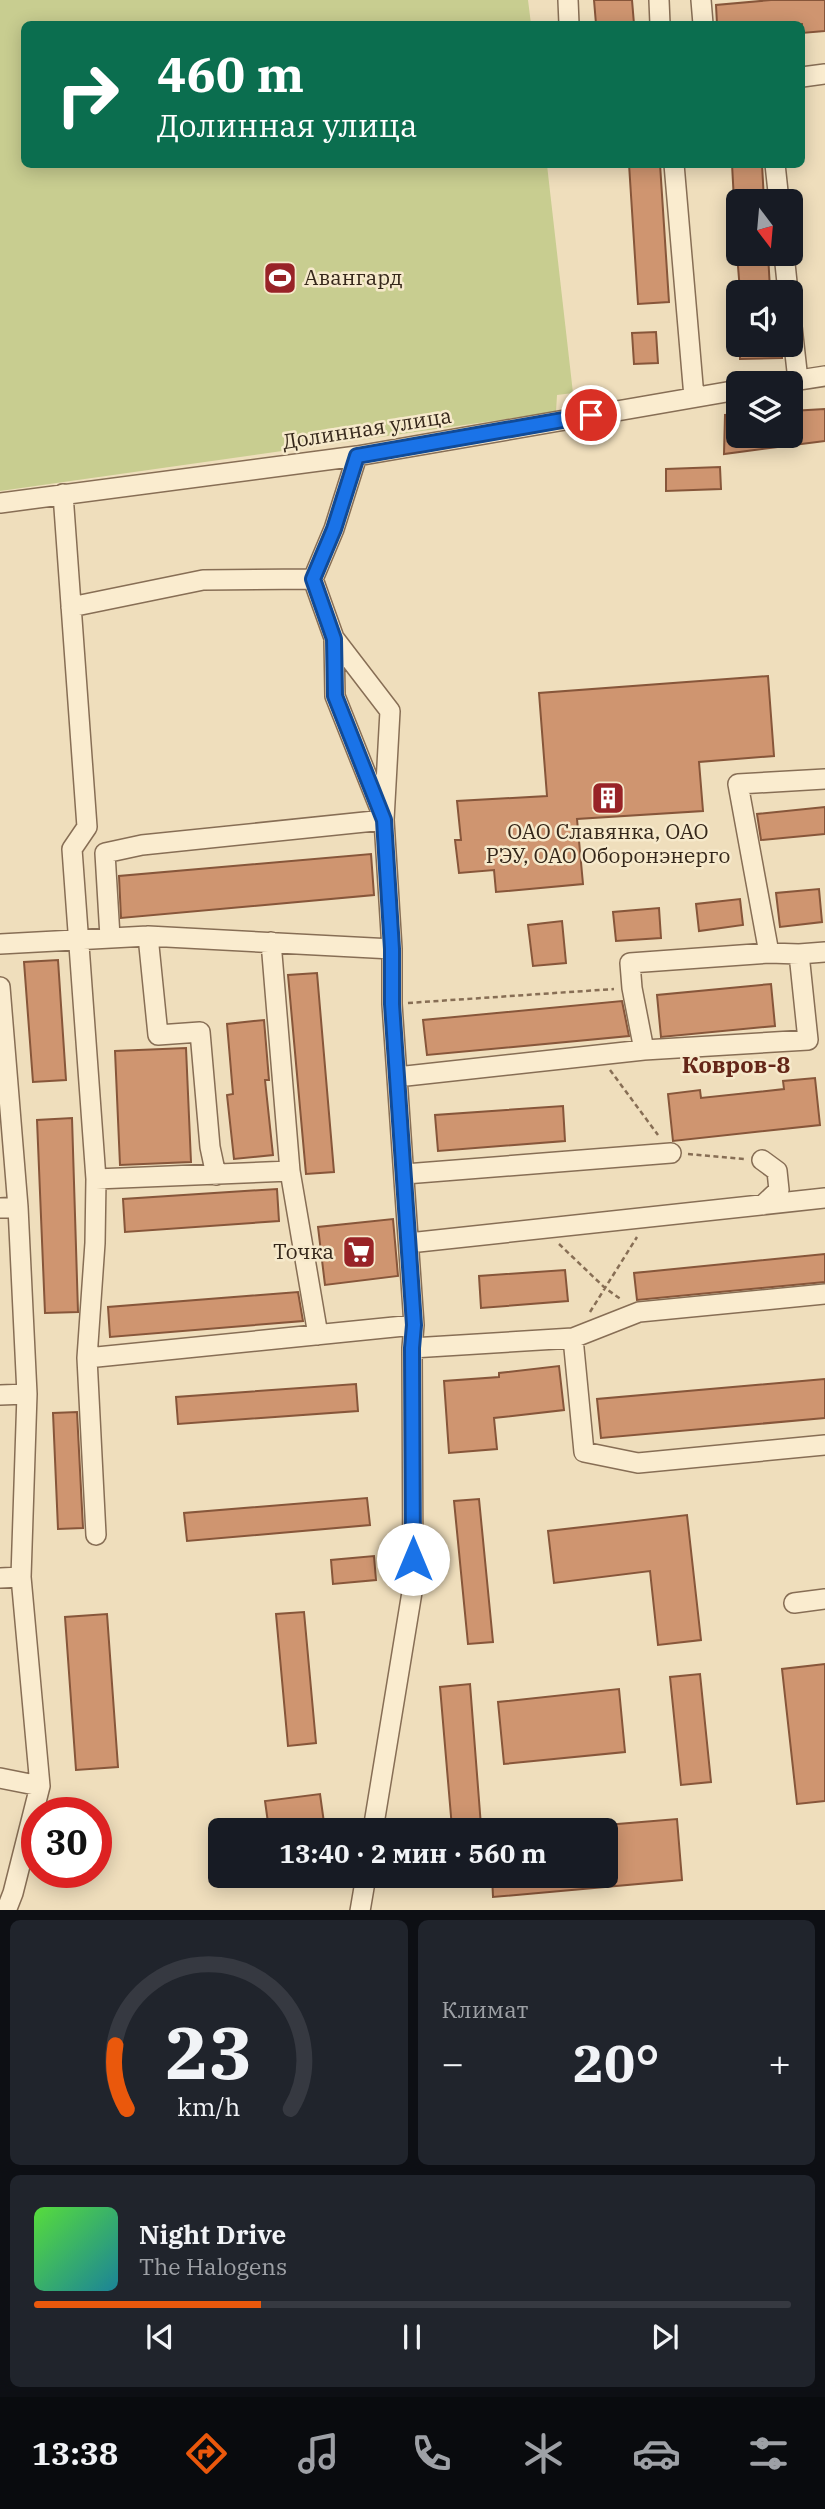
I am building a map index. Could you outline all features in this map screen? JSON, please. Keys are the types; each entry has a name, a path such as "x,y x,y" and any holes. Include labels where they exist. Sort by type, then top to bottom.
{"street":[{"path":"568,0 569,21"},
{"path":"659,0 660,21"},
{"path":"701,0 703,21"},
{"path":"805,77 825,74"},
{"path":"674,168 694,397"},
{"path":"775,168 778,189"},
{"path":"803,380 825,376"},
{"name":"Долинная улица","path":"0,503 357,456 726,392"},
{"path":"357,456 334,529 313,579 334,639 335,696 384,820"},
{"path":"63,494 87,827 72,849 96,1179 95,1242 87,1358 96,1535"},
{"path":"71,607 203,580 313,579"},
{"path":"334,639 390,711 384,820 392,949 392,1004 414,1325 413,1586 375,1818"},
{"path":"769,953 738,785 825,779"},
{"path":"110,937 105,853 142,845 384,820"},
{"path":"0,944 148,936 392,949"},
{"path":"148,936 158,1035 200,1032 210,1147 216,1175"},
{"path":"271,942 290,1171 318,1335"},
{"path":"644,1050 630,963 769,953 825,952"},
{"path":"397,1077 644,1050 808,1040 799,954"},
{"path":"0,986 9,1208 27,1394 21,1577 40,1786 13,1893 6,1910"},
{"path":"405,1174 671,1153"},
{"path":"762,1160 777,1171 779,1190 763,1205"},
{"path":"96,1179 290,1171"},
{"path":"409,1243 825,1198"},
{"path":"412,1348 573,1338 639,1312 825,1294"},
{"path":"87,1358 414,1325"},
{"path":"573,1338 584,1452 638,1463 825,1445"},
{"path":"0,1395 27,1394"},
{"path":"0,1578 21,1577"},
{"path":"794,1602 825,1600"},
{"path":"0,1778 40,1786"},
{"path":"360,1910 364,1888"}],"path":[{"path":"392,1004 632,988"},
{"path":"600,1056 671,1153 762,1160"},
{"path":"573,1338 650,1217"},
{"path":"544,1230 605,1288 639,1312"}],"green space":[{"name":"Авангард","path":"0,0 528,0 531,21 21,21 21,168 547,168 573,393 557,395 556,412 0,491"}],"building":[{"path":"594,0 632,0 634,21 596,21"},
{"path":"771,0 825,0 825,31 805,33 805,21 717,21 716,5"},
{"path":"629,168 660,168 669,302 638,304"},
{"path":"732,168 762,168 763,189 733,189"},
{"path":"738,266 769,266 769,280 739,280"},
{"path":"656,332 658,363 634,364 632,333"},
{"path":"740,357 782,357 782,358"},
{"path":"825,409 825,441 803,444 803,410"},
{"path":"725,415 726,448 771,448 724,454"},
{"path":"720,467 721,489 666,491 666,469"},
{"path":"768,676 774,756 699,762 703,811 577,819 583,884 496,892 494,870 459,873 455,840 461,840 457,801 547,796 539,693"},
{"path":"825,807 825,834 761,840 757,814"},
{"path":"371,854 374,895 121,918 119,876"},
{"path":"819,889 822,922 780,927 776,893"},
{"path":"740,899 743,925 699,931 696,904"},
{"path":"659,908 661,938 616,941 613,912"},
{"path":"562,921 566,963 533,966 528,925"},
{"path":"58,960 66,1080 33,1082 24,962"},
{"path":"317,973 334,1172 306,1174 288,975"},
{"path":"771,984 775,1026 661,1037 657,995"},
{"path":"622,1001 629,1036 427,1055 423,1020"},
{"path":"264,1020 269,1080 265,1080 273,1155 234,1159 227,1095 233,1094 227,1024"},
{"path":"186,1048 191,1162 120,1165 115,1051"},
{"path":"815,1078 820,1125 673,1141 668,1094 700,1090 701,1098 784,1089 783,1081"},
{"path":"563,1106 565,1141 438,1151 435,1115"},
{"path":"72,1118 78,1312 45,1313 37,1120"},
{"path":"277,1189 279,1221 125,1232 123,1199"},
{"name":"Точка","path":"393,1219 398,1276 325,1285 318,1227"},
{"path":"825,1254 825,1282 637,1300 634,1273"},
{"path":"565,1270 568,1301 481,1308 479,1276"},
{"path":"298,1292 303,1321 110,1337 108,1307"},
{"path":"559,1366 564,1410 494,1418 497,1449 449,1453 444,1381 499,1377 499,1373"},
{"path":"825,1379 825,1418 601,1438 597,1399"},
{"path":"356,1384 358,1411 178,1424 176,1397"},
{"path":"77,1412 83,1528 58,1529 53,1413"},
{"path":"367,1498 370,1525 187,1541 184,1513"},
{"path":"479,1499 493,1642 468,1644 454,1501"},
{"path":"687,1515 701,1640 658,1645 650,1571 554,1583 548,1531"},
{"path":"374,1556 376,1580 333,1584 331,1560"},
{"path":"304,1612 316,1743 288,1746 276,1614"},
{"path":"107,1614 118,1767 76,1770 65,1617"},
{"path":"825,1664 825,1801 797,1804 782,1669"},
{"path":"700,1674 711,1782 681,1785 670,1677"},
{"path":"470,1684 480,1818 451,1818 440,1687"},
{"path":"619,1689 625,1752 504,1764 498,1702"},
{"path":"320,1794 323,1818 267,1818 265,1801"},
{"path":"677,1819 682,1880 618,1886 618,1824"},
{"path":"493,1888 593,1888 493,1897"}],"place":[{"name":"Авангард","path":"280,278"},
{"name":"ОАО Славянка, ОАО РЭУ, ОАО Оборонэнерго","path":"608,798"},
{"name":"Точка","path":"359,1252"}],"district":[{"name":"Ковров-8","path":"736,1065"}],"route":[{"path":"413,1559 414,1325 392,1004 392,949 384,820 335,696 334,639 313,579 334,529 357,456 591,415"}]}
